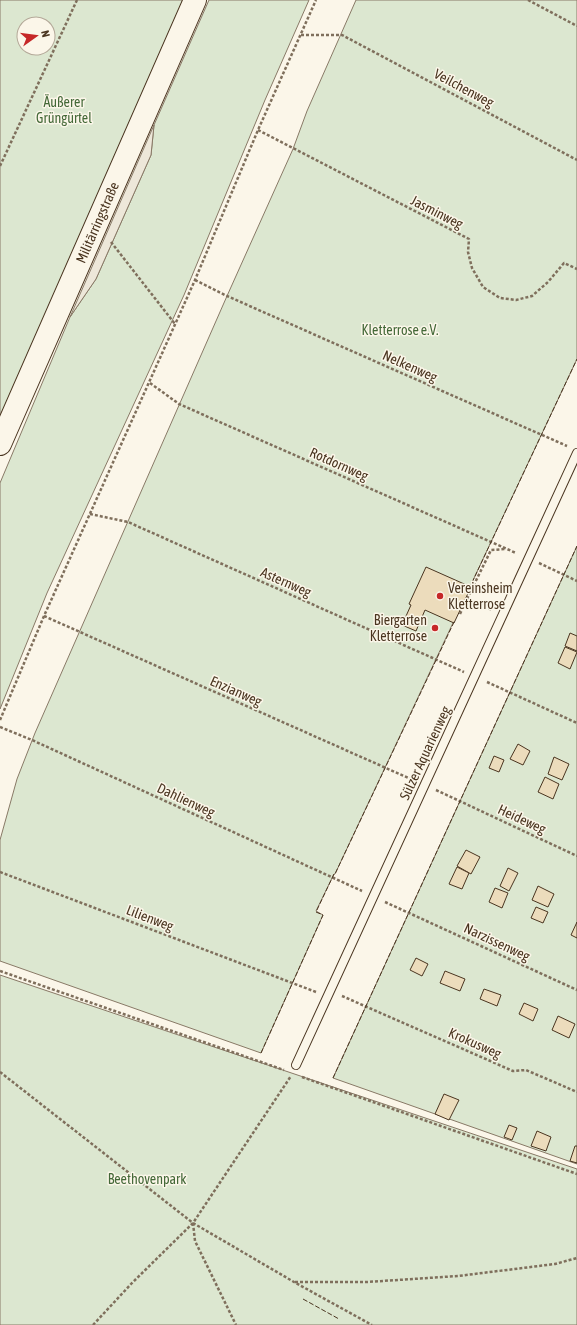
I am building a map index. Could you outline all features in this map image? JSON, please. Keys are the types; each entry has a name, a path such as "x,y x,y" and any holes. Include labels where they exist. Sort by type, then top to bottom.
{"main road":[{"name":"Militärringstraße","path":"0,444 195,0"}],"lane":[{"name":"Sülzer Aquarienweg","path":"296,1065 577,453"}],"path":[{"path":"0,166 77,0"},
{"path":"0,720 44,616 195,280 258,130 316,0"},
{"path":"528,0 577,26"},
{"name":"Veilchenweg","path":"301,35 342,35 577,160"},
{"name":"Jasminweg","path":"258,130 469,240 468,252 472,268 483,288 500,298 516,300 532,296 548,282 564,263 577,269"},
{"path":"93,232 112,243 175,324"},
{"name":"Nelkenweg","path":"195,280 227,296 570,447"},
{"name":"Rotdornweg","path":"150,382 179,404 491,542"},
{"name":"Asternweg","path":"90,514 128,522 436,660"},
{"path":"460,614 491,550 507,549"},
{"path":"564,575 577,580"},
{"path":"468,599 503,615"},
{"name":"Enzianweg","path":"44,616 385,768"},
{"path":"510,692 577,723"},
{"name":"Dahlienweg","path":"0,727 32,740 332,878"},
{"name":"Heideweg","path":"460,801 577,856"},
{"name":"Lilienweg","path":"0,872 292,983 329,994"},
{"name":"Narzissenweg","path":"408,913 577,990"},
{"name":"Krokusweg","path":"329,994 365,1006 513,1071 526,1070 577,1092"},
{"path":"0,1072 193,1223 294,1282 372,1325"},
{"path":"93,1325 132,1283 193,1223 293,1073"},
{"path":"193,1223 195,1241 236,1325"},
{"path":"294,1282 367,1282 458,1276 555,1264 577,1258"}],"green space":[{"name":"Äußerer Grüngürtel","path":"0,0 183,0 0,417"},
{"path":"209,0 309,0 265,100 184,295 47,593 0,709 0,483 70,317 96,279 151,155 154,125"},
{"name":"Kletterrose e.V.","path":"356,0 577,0 577,359 335,874 316,911 323,915 261,1053 0,961 0,840 17,779 35,733 293,149 307,111"},
{"path":"577,546 577,1164 333,1078"},
{"name":"Beethovenpark","path":"0,975 577,1169 577,1325 0,1325"}],"shaded area":[{"path":"154,125 151,155 96,279 70,317"}],"building":[{"name":"Vereinsheim Kletterrose","path":"426,567 471,587 454,623 425,610 416,631 402,625 411,605 409,604"},
{"path":"570,633 577,636 577,651 565,646"},
{"path":"565,647 577,652 570,669 558,663"},
{"path":"518,744 530,751 523,765 510,759"},
{"path":"494,756 504,760 499,772 489,768"},
{"path":"554,757 569,764 562,780 548,774"},
{"path":"545,777 559,784 553,799 538,792"},
{"path":"466,850 480,857 471,874 457,866"},
{"path":"457,867 469,873 462,889 449,884"},
{"path":"508,868 518,873 509,891 500,886"},
{"path":"538,886 554,894 548,907 532,900"},
{"path":"495,888 508,893 502,908 489,902"},
{"path":"536,907 548,912 543,923 531,918"},
{"path":"577,922 577,938 571,935"},
{"path":"416,958 428,964 422,976 410,970"},
{"path":"445,971 465,979 460,991 440,983"},
{"path":"484,989 501,995 497,1006 480,999"},
{"path":"524,1003 538,1009 533,1021 519,1014"},
{"path":"558,1016 575,1024 569,1038 552,1030"},
{"path":"444,1094 459,1100 449,1120 435,1114"},
{"path":"509,1125 517,1128 512,1140 504,1137"},
{"path":"537,1131 551,1137 546,1151 531,1146"},
{"path":"575,1146 577,1146 577,1163 570,1161"}],"fence":[{"path":"469,589 577,359"},
{"path":"333,1078 577,546"},
{"path":"261,1053 323,915 316,912 455,620"},
{"path":"303,1299 339,1319"}],"place":[{"name":"Vereinsheim Kletterrose","path":"440,596"},
{"name":"Biergarten Kletterrose","path":"435,628"}]}
